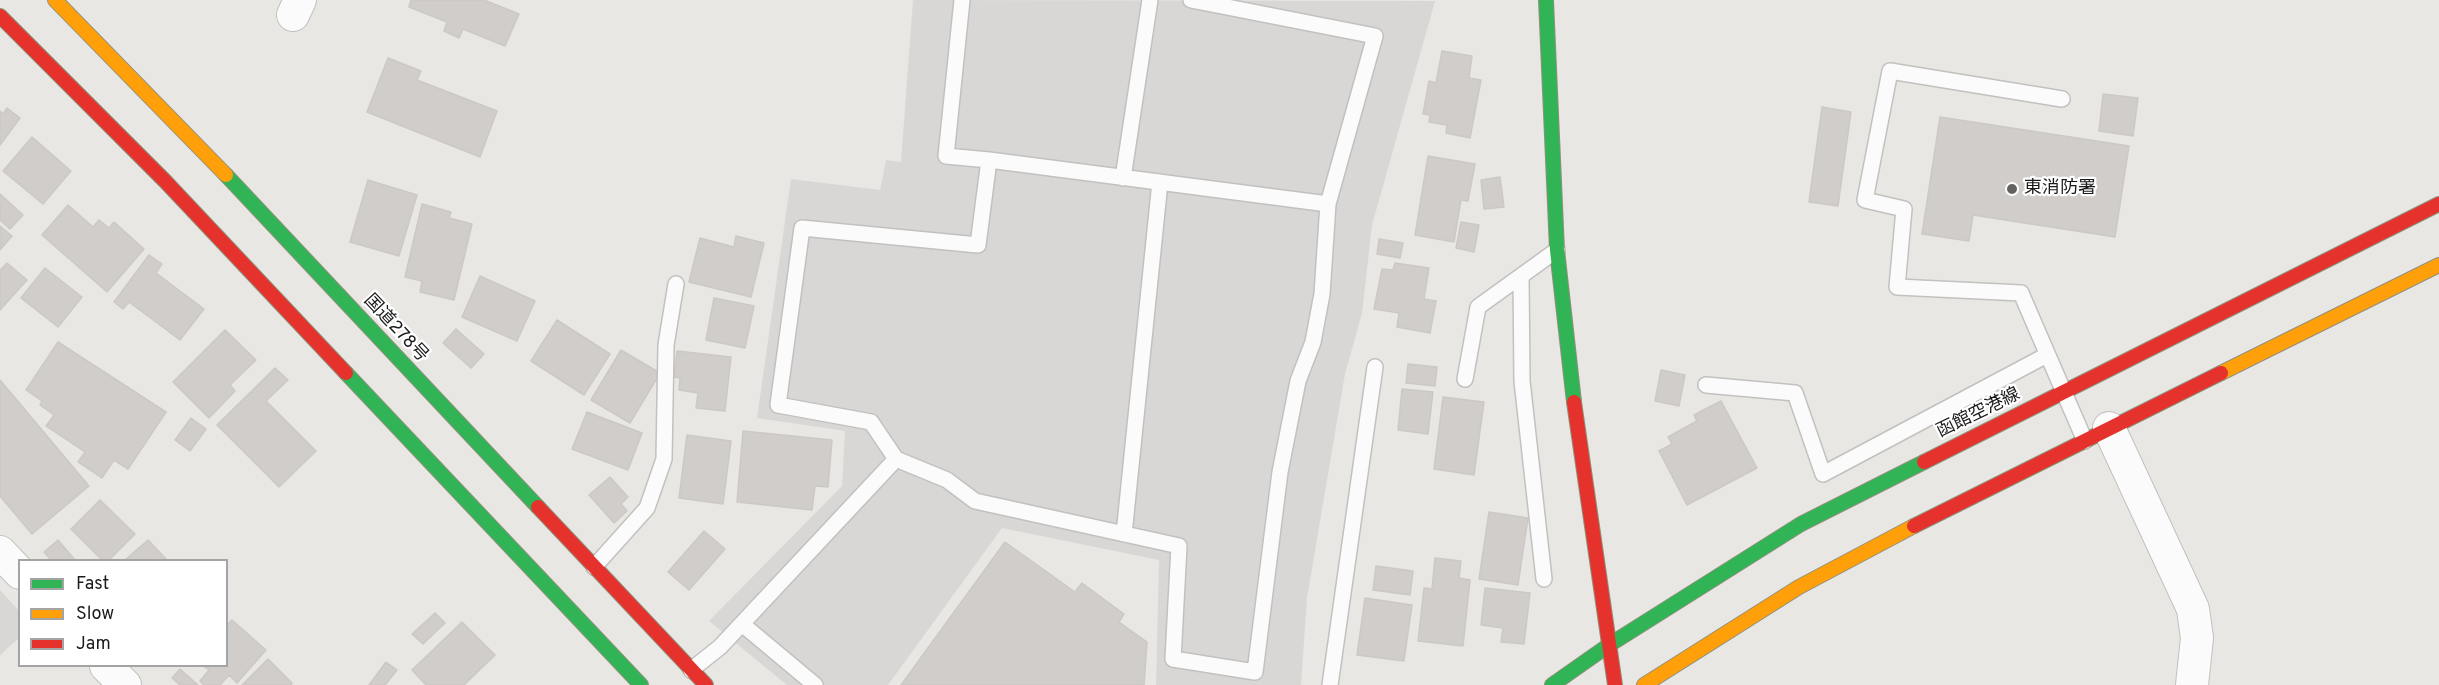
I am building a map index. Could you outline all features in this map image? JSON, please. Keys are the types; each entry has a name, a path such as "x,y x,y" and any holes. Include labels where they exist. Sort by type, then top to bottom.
{"main road":[{"name":"国道278号","path":"55,0 201,148 706,685"},
{"path":"1546,0 1557,250 1581,464 1615,685"},
{"path":"0,16 165,181 641,685"},
{"name":"函館空港線","path":"1552,685 1609,645 1802,524 1911,467 2063,394 2439,204"},
{"path":"1644,685 1800,587 1885,540 2439,265"}],"street":[{"path":"2097,435 2193,609 2197,638 2192,685"},
{"path":"0,552 18,571"},
{"path":"107,667 125,685"}],"lane":[{"path":"962,0 946,156 1328,204"},
{"path":"1124,178 1150,0"},
{"path":"989,160 978,245 802,228 778,405 871,422 896,459 947,480 975,501 1179,546 1173,659 1255,672 1280,472 1298,381 1313,342 1322,294 1328,204 1375,36 1191,0"},
{"path":"2062,99 1890,72 1864,200 1904,210 1897,287 2021,293 2063,394 2097,435"},
{"path":"1124,534 1160,182"},
{"path":"1465,379 1478,308 1557,250"},
{"path":"1521,277 1522,381 1544,579"},
{"path":"594,567 647,508 664,459 666,345 676,284"},
{"path":"1706,385 1795,393 1823,474 2047,355"},
{"path":"1330,685 1375,367"},
{"path":"692,670 720,647 896,459"},
{"path":"742,624 814,685"}],"shaded area":[{"path":"913,0 1435,1 1372,225 1362,313 1345,374 1307,598 1301,685 1156,685 1159,560 1002,528 888,685 787,685 709,621 842,486 845,431 757,418 791,179 880,190 886,160 901,162"},
{"path":"0,590 18,610 18,639 0,655"}],"building":[{"path":"411,0 484,0 519,14 505,46 463,29 459,38 444,31 447,22 409,7"},
{"path":"1442,51 1472,56 1469,78 1481,80 1470,138 1446,133 1447,125 1429,122 1430,115 1423,114 1429,81 1436,83"},
{"path":"388,58 421,71 417,80 497,111 480,157 367,112"},
{"path":"2103,94 2138,98 2133,136 2099,131"},
{"path":"1822,107 1851,112 1838,206 1809,202"},
{"path":"7,108 20,118 0,145 0,111 3,114"},
{"path":"1940,117 2129,146 2115,237 1973,215 1969,241 1922,234"},
{"path":"32,137 71,171 43,204 3,171"},
{"path":"1428,156 1475,164 1468,201 1461,200 1454,242 1415,235"},
{"path":"1500,177 1504,207 1484,209 1481,180"},
{"path":"368,180 417,195 399,256 350,242"},
{"path":"0,194 23,215 10,229 0,220"},
{"path":"422,204 451,212 449,218 472,224 454,300 420,292 422,281 405,277"},
{"path":"68,205 93,227 99,220 109,228 114,222 144,249 107,292 42,235"},
{"path":"1461,222 1479,225 1474,252 1456,248"},
{"path":"0,226 12,236 0,250"},
{"path":"736,236 764,243 751,297 689,282 700,238 734,247"},
{"path":"1379,239 1403,243 1400,258 1377,254"},
{"path":"149,255 162,264 156,273 204,309 180,340 129,302 123,309 114,302"},
{"path":"7,263 27,280 0,310 0,270"},
{"path":"1395,263 1429,268 1424,299 1436,301 1430,333 1397,327 1399,313 1374,309 1382,269 1393,270"},
{"path":"45,268 82,297 58,327 21,298"},
{"path":"480,276 535,301 517,341 462,317"},
{"path":"714,298 754,306 745,348 706,340"},
{"path":"557,320 610,354 584,395 531,361"},
{"path":"456,329 484,354 471,368 443,343"},
{"path":"225,330 256,360 230,385 235,391 209,418 173,382"},
{"path":"58,342 166,412 128,469 114,460 102,478 78,462 85,452 46,426 54,415 40,405 42,401 26,390"},
{"path":"621,350 660,373 630,423 591,400"},
{"path":"677,351 731,357 725,411 696,408 698,393 679,390 680,378 674,377"},
{"path":"1408,364 1437,367 1435,386 1406,383"},
{"path":"275,368 288,380 266,401 316,451 279,487 217,425"},
{"path":"1661,370 1685,375 1679,406 1655,401"},
{"path":"0,380 89,486 32,534 0,496"},
{"path":"1402,389 1433,392 1428,434 1398,430"},
{"path":"1443,397 1484,402 1474,475 1434,469"},
{"path":"1721,401 1757,468 1687,505 1659,451 1672,444 1668,437 1697,421 1694,415"},
{"path":"587,412 642,433 628,470 572,449"},
{"path":"191,418 206,429 190,451 175,440"},
{"path":"743,431 832,440 828,487 815,486 812,510 737,502"},
{"path":"687,435 731,441 723,504 679,498"},
{"path":"610,477 628,497 621,504 627,511 614,523 589,495"},
{"path":"100,500 135,534 110,559 101,559 71,529"},
{"path":"1489,512 1528,518 1518,585 1479,579"},
{"path":"704,531 725,549 689,590 668,572"},
{"path":"58,540 74,559 50,559 44,552"},
{"path":"148,540 166,559 126,559"},
{"path":"1005,542 1075,592 1082,583 1124,614 1119,622 1147,642 1144,685 901,685"},
{"path":"1435,558 1461,561 1459,578 1470,580 1463,646 1418,641 1424,588 1432,589"},
{"path":"1376,566 1413,571 1410,595 1373,590"},
{"path":"1485,588 1530,593 1524,644 1501,642 1503,628 1481,625"},
{"path":"1365,598 1412,605 1404,661 1357,655"},
{"path":"435,613 445,623 423,644 412,634"},
{"path":"232,620 266,650 237,683 229,675 220,685 204,685 200,681 209,670 204,667 228,667 228,624"},
{"path":"462,622 495,655 464,685 426,685 412,670"},
{"path":"268,659 292,683 291,685 242,685"},
{"path":"386,662 397,670 385,685 369,685"},
{"path":"180,669 198,685 180,685 172,678"}],"traffic: fast":[{"path":"1546,0 1557,250 1574,402"},
{"path":"226,175 538,507"},
{"path":"346,373 641,685"},
{"path":"1552,685 1609,645 1801,524 1924,462"}],"traffic: slow":[{"path":"55,0 226,175"},
{"path":"2221,373 2439,265"},
{"path":"1644,685 1799,587 1914,526"}],"traffic: jam":[{"path":"0,16 165,181 346,373"},
{"path":"1924,462 2439,204"},
{"path":"1914,526 2221,373"},
{"path":"1574,402 1615,685"},
{"path":"538,507 706,685"}],"place":[{"name":"東消防署","path":"2012,189"}]}
